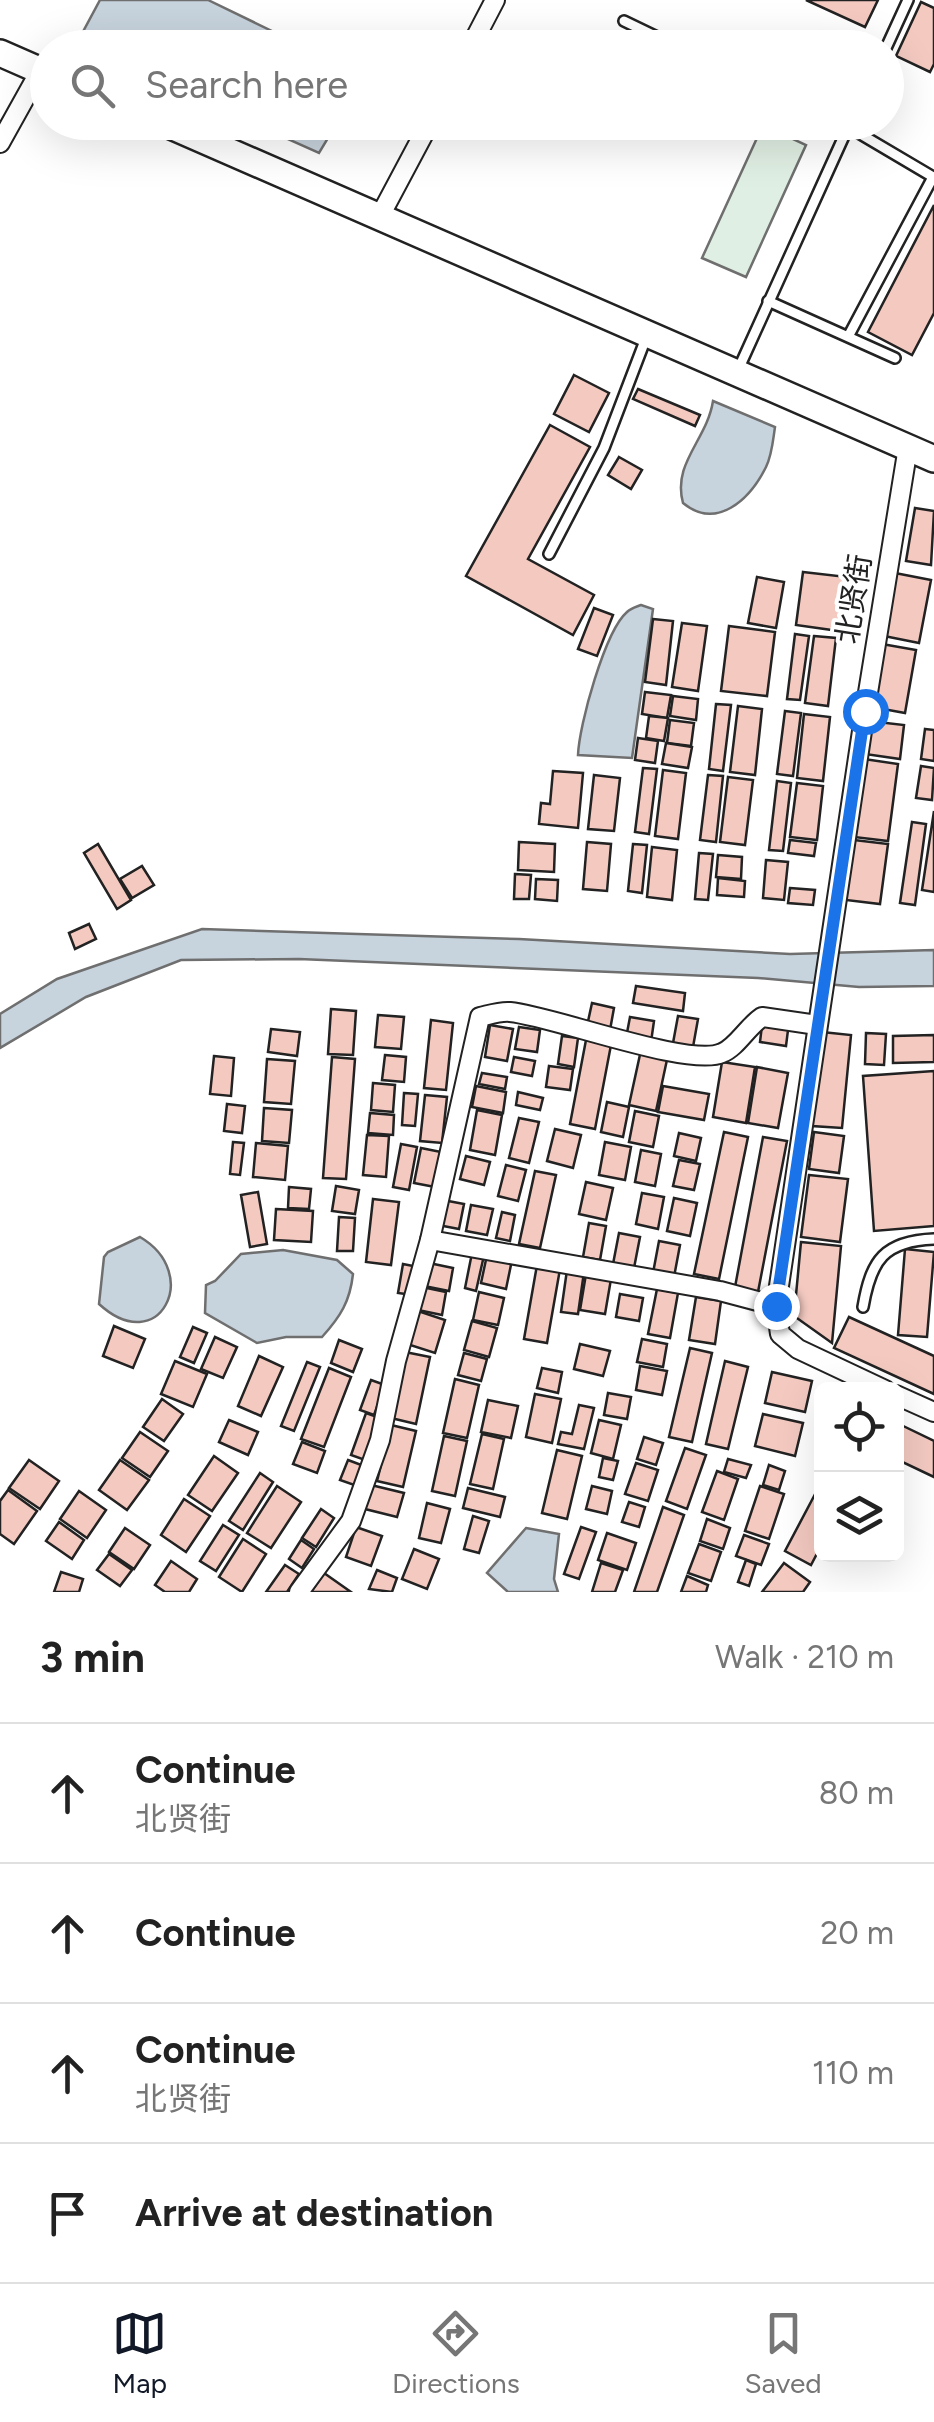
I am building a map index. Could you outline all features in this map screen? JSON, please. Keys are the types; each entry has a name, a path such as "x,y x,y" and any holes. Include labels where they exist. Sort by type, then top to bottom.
{"main road":[{"path":"0,53 30,66"},
{"path":"204,140 934,458"}],"street":[{"path":"479,30 495,0"},
{"path":"0,143 30,95"},
{"path":"380,216 420,140"},
{"name":"北贤街","path":"817,1025 908,448"},
{"path":"299,1592 352,1521 380,1440 480,1018 507,1011 643,1045 712,1057 727,1052 762,1017 817,1025 776,1306 780,1334 798,1349 868,1382"},
{"path":"430,1240 720,1291 776,1306"},
{"path":"904,1399 934,1412"}],"lane":[{"path":"894,30 908,0"},
{"path":"624,22 641,30"},
{"path":"737,372 839,140"},
{"path":"849,335 934,177 873,140"},
{"path":"768,301 895,358"},
{"path":"550,554 604,448 648,334"},
{"path":"862,1307 868,1272 885,1255 905,1240 934,1239"}],"green space":[{"path":"756,140 795,140 806,145 746,277 702,258"}],"shaded area":[{"path":"100,0 208,0 270,30 84,30"},
{"path":"290,140 327,140 319,153"},
{"path":"713,401 775,427 768,462 751,490 731,508 708,514 683,503 681,489 686,463"},
{"path":"641,605 653,609 632,758 578,755 588,702 610,638 627,612"},
{"path":"202,929 519,939 790,954 934,950 934,986 859,987 758,978 299,959 181,960 86,997 0,1048 0,1014 57,979"},
{"path":"140,1237 159,1253 169,1271 171,1289 166,1305 155,1317 140,1322 121,1318 99,1304 104,1257"},
{"path":"283,1250 337,1260 353,1274 344,1308 322,1337 286,1337 257,1343 205,1313 206,1285 241,1254"},
{"path":"526,1528 559,1534 554,1579 558,1592 508,1592 487,1573"}],"building":[{"path":"806,0 878,0 865,27"},
{"path":"921,2 934,8 934,64 930,72 904,60 904,39"},
{"path":"934,205 934,313 912,355 868,332"},
{"path":"574,375 609,393 589,432 554,414"},
{"path":"638,389 700,415 695,426 633,399"},
{"path":"550,425 590,447 528,559 594,595 573,635 466,576"},
{"path":"619,457 642,470 631,489 608,475"},
{"path":"915,508 934,511 931,565 906,561"},
{"path":"803,572 847,577 839,631 796,625"},
{"path":"895,573 931,580 919,643 884,636"},
{"path":"757,577 784,582 776,628 748,623"},
{"path":"594,608 613,615 597,656 578,649"},
{"path":"653,619 673,621 666,685 645,682"},
{"path":"682,623 707,626 698,691 672,687"},
{"path":"729,626 775,632 767,696 721,691"},
{"path":"795,634 809,636 800,700 787,699"},
{"path":"814,636 836,638 828,706 805,703"},
{"path":"882,644 916,650 905,713 872,707"},
{"path":"645,692 671,695 667,718 642,714"},
{"path":"673,696 698,699 696,720 670,716"},
{"path":"716,704 731,705 723,771 709,769"},
{"path":"738,706 762,709 755,775 730,772"},
{"path":"785,711 801,713 793,776 777,774"},
{"path":"804,714 830,717 823,781 797,778"},
{"path":"649,716 668,718 664,741 646,738"},
{"path":"670,720 694,723 691,746 667,743"},
{"path":"869,721 904,725 900,759 865,754"},
{"path":"925,729 934,730 934,761 921,759"},
{"path":"638,738 658,741 655,763 635,760"},
{"path":"666,743 692,747 688,768 662,764"},
{"path":"864,759 898,764 888,841 854,837"},
{"path":"921,766 934,768 932,800 916,798"},
{"path":"643,768 657,769 649,834 635,832"},
{"path":"663,770 686,773 678,839 655,836"},
{"path":"553,771 583,773 578,828 539,824 541,803 550,804"},
{"path":"594,775 620,778 614,831 588,829"},
{"path":"708,775 723,776 716,842 700,840"},
{"path":"728,777 753,780 745,845 720,842"},
{"path":"777,781 791,783 783,851 769,850"},
{"path":"797,783 823,786 817,840 790,837"},
{"path":"934,811 934,892 922,890"},
{"path":"912,822 926,824 915,905 900,903"},
{"path":"790,840 816,843 814,856 788,853"},
{"path":"854,840 888,844 880,904 846,900"},
{"path":"519,842 555,844 554,872 518,870"},
{"path":"587,842 611,844 607,891 583,889"},
{"path":"98,844 131,900 117,909 84,853"},
{"path":"633,844 647,845 642,893 628,891"},
{"path":"652,847 677,850 672,900 647,897"},
{"path":"699,853 713,854 708,900 695,899"},
{"path":"718,855 742,857 741,879 716,877"},
{"path":"766,860 788,862 784,900 763,898"},
{"path":"142,866 154,885 132,898 120,879"},
{"path":"515,874 531,875 529,899 514,899"},
{"path":"718,878 745,881 744,897 717,895"},
{"path":"536,879 558,880 557,901 535,899"},
{"path":"790,888 815,890 813,905 788,903"},
{"path":"89,924 96,939 75,949 69,933"},
{"path":"636,986 685,993 683,1011 633,1003"},
{"path":"592,1003 614,1008 610,1030 587,1026"},
{"path":"331,1009 356,1011 353,1055 328,1054"},
{"path":"378,1015 404,1017 401,1049 375,1047"},
{"path":"678,1016 698,1019 693,1047 673,1043"},
{"path":"630,1017 654,1021 651,1042 626,1038"},
{"path":"431,1020 453,1023 446,1090 424,1088"},
{"path":"490,1025 513,1029 507,1061 485,1057"},
{"path":"762,1025 788,1030 786,1046 760,1042"},
{"path":"519,1027 540,1030 537,1052 515,1049"},
{"path":"271,1029 300,1032 297,1056 268,1052"},
{"path":"822,1032 851,1035 842,1128 812,1126"},
{"path":"866,1033 886,1034 884,1065 865,1064"},
{"path":"934,1035 934,1062 893,1063 893,1036"},
{"path":"562,1036 578,1038 574,1067 558,1064"},
{"path":"586,1040 611,1045 595,1129 570,1124"},
{"path":"641,1050 668,1055 656,1111 629,1105"},
{"path":"385,1055 406,1057 404,1082 382,1080"},
{"path":"214,1056 234,1058 231,1096 210,1094"},
{"path":"332,1057 355,1059 346,1179 323,1178"},
{"path":"514,1057 535,1061 532,1076 511,1072"},
{"path":"267,1059 295,1061 291,1104 264,1102"},
{"path":"722,1062 755,1067 746,1123 713,1117"},
{"path":"549,1066 573,1069 570,1090 546,1087"},
{"path":"757,1067 788,1073 778,1128 748,1123"},
{"path":"934,1071 934,1226 874,1231 863,1076"},
{"path":"482,1073 507,1077 505,1089 479,1084"},
{"path":"373,1083 395,1085 393,1112 371,1110"},
{"path":"476,1086 506,1092 503,1113 472,1107"},
{"path":"663,1086 709,1094 704,1120 658,1112"},
{"path":"518,1092 543,1098 540,1110 516,1105"},
{"path":"404,1093 418,1094 415,1126 402,1125"},
{"path":"425,1095 447,1097 442,1143 420,1141"},
{"path":"607,1102 629,1107 623,1137 601,1132"},
{"path":"227,1104 245,1106 242,1133 224,1131"},
{"path":"264,1108 292,1110 289,1143 262,1141"},
{"path":"477,1110 502,1115 495,1155 470,1150"},
{"path":"635,1111 659,1116 653,1147 629,1142"},
{"path":"370,1113 394,1115 393,1135 368,1133"},
{"path":"519,1118 539,1122 529,1163 509,1158"},
{"path":"555,1129 581,1135 573,1168 547,1161"},
{"path":"724,1132 748,1137 719,1279 694,1274"},
{"path":"814,1132 844,1136 839,1173 809,1169"},
{"path":"679,1133 701,1138 696,1161 674,1156"},
{"path":"367,1135 389,1136 386,1177 363,1175"},
{"path":"763,1137 787,1141 758,1292 735,1287"},
{"path":"233,1142 244,1143 240,1175 230,1174"},
{"path":"605,1142 631,1147 625,1180 599,1175"},
{"path":"256,1143 288,1146 285,1180 253,1177"},
{"path":"401,1144 417,1147 409,1190 393,1187"},
{"path":"421,1148 441,1152 435,1187 414,1183"},
{"path":"641,1150 661,1154 655,1186 635,1182"},
{"path":"466,1156 490,1162 484,1185 460,1179"},
{"path":"679,1160 700,1164 694,1190 673,1186"},
{"path":"506,1165 526,1170 518,1201 498,1196"},
{"path":"535,1171 556,1175 540,1248 519,1244"},
{"path":"809,1175 848,1179 840,1242 801,1237"},
{"path":"586,1182 613,1188 606,1220 579,1214"},
{"path":"336,1186 359,1190 355,1214 332,1211"},
{"path":"289,1187 311,1189 309,1209 288,1208"},
{"path":"258,1192 267,1244 250,1247 241,1195"},
{"path":"642,1193 664,1197 658,1229 636,1224"},
{"path":"674,1198 697,1203 690,1236 667,1231"},
{"path":"373,1199 399,1202 391,1265 366,1262"},
{"path":"443,1200 464,1204 459,1229 438,1225"},
{"path":"471,1205 493,1209 487,1235 466,1231"},
{"path":"276,1209 313,1211 311,1242 274,1240"},
{"path":"502,1212 515,1215 510,1241 496,1238"},
{"path":"339,1217 355,1218 353,1251 337,1251"},
{"path":"589,1223 606,1226 600,1260 583,1257"},
{"path":"619,1233 640,1237 634,1268 613,1264"},
{"path":"659,1241 680,1245 674,1277 653,1273"},
{"path":"801,1242 841,1246 832,1343 794,1316"},
{"path":"473,1248 485,1251 476,1291 465,1288"},
{"path":"905,1249 934,1252 927,1337 898,1335"},
{"path":"487,1255 512,1260 506,1289 481,1283"},
{"path":"429,1263 453,1268 449,1291 424,1286"},
{"path":"403,1264 418,1267 413,1295 398,1293"},
{"path":"537,1265 560,1269 547,1343 524,1339"},
{"path":"567,1270 584,1272 578,1314 561,1312"},
{"path":"586,1274 611,1279 605,1314 580,1310"},
{"path":"422,1287 446,1292 442,1315 418,1310"},
{"path":"657,1289 678,1293 670,1338 648,1334"},
{"path":"479,1292 504,1298 498,1325 473,1320"},
{"path":"620,1294 643,1298 639,1321 616,1317"},
{"path":"696,1297 721,1301 715,1344 689,1340"},
{"path":"418,1311 445,1320 435,1353 407,1344"},
{"path":"849,1317 934,1356 934,1394 834,1348"},
{"path":"472,1321 497,1328 489,1357 464,1350"},
{"path":"114,1326 145,1339 133,1368 103,1356"},
{"path":"193,1327 207,1333 194,1363 180,1357"},
{"path":"215,1337 237,1347 223,1378 201,1369"},
{"path":"642,1339 667,1344 663,1367 637,1362"},
{"path":"339,1340 362,1349 353,1372 331,1363"},
{"path":"580,1344 610,1351 603,1376 574,1369"},
{"path":"690,1348 712,1353 692,1442 669,1437"},
{"path":"405,1352 430,1357 416,1424 391,1418"},
{"path":"464,1353 487,1359 481,1381 458,1375"},
{"path":"259,1356 283,1367 261,1416 238,1406"},
{"path":"175,1361 207,1374 193,1407 161,1394"},
{"path":"725,1361 748,1367 728,1449 706,1444"},
{"path":"307,1362 320,1367 294,1431 281,1426"},
{"path":"640,1366 667,1371 662,1395 636,1390"},
{"path":"329,1368 351,1377 324,1447 301,1439"},
{"path":"542,1368 562,1372 558,1393 537,1388"},
{"path":"772,1372 812,1381 805,1412 765,1403"},
{"path":"455,1379 479,1385 467,1438 443,1433"},
{"path":"371,1380 385,1385 374,1415 360,1410"},
{"path":"608,1393 631,1397 627,1419 604,1415"},
{"path":"535,1394 561,1399 552,1443 526,1437"},
{"path":"162,1399 183,1414 164,1441 143,1427"},
{"path":"488,1400 518,1406 511,1438 481,1432"},
{"path":"579,1405 594,1408 584,1449 558,1444 561,1432 572,1434"},
{"path":"366,1413 380,1418 365,1460 351,1455"},
{"path":"763,1414 803,1423 795,1456 755,1446"},
{"path":"229,1420 258,1432 248,1455 219,1442"},
{"path":"599,1420 621,1425 613,1459 591,1453"},
{"path":"391,1425 416,1431 403,1487 377,1481"},
{"path":"904,1426 934,1441 934,1477 904,1463"},
{"path":"140,1432 168,1451 150,1477 122,1458"},
{"path":"482,1434 504,1439 493,1489 470,1484"},
{"path":"444,1436 467,1441 455,1496 432,1491"},
{"path":"644,1437 663,1443 656,1465 637,1459"},
{"path":"302,1442 325,1451 317,1473 293,1464"},
{"path":"685,1448 706,1455 687,1509 666,1501"},
{"path":"557,1450 582,1456 567,1519 542,1513"},
{"path":"214,1456 238,1473 212,1511 188,1495"},
{"path":"603,1458 618,1461 613,1480 599,1477"},
{"path":"728,1459 751,1465 746,1478 724,1472"},
{"path":"29,1460 59,1481 40,1509 9,1488"},
{"path":"120,1460 149,1480 127,1510 99,1490"},
{"path":"348,1460 364,1466 357,1486 340,1480"},
{"path":"636,1463 658,1470 648,1501 625,1494"},
{"path":"769,1465 785,1471 779,1490 763,1485"},
{"path":"717,1471 738,1479 724,1520 702,1512"},
{"path":"260,1473 273,1482 243,1530 229,1521"},
{"path":"371,1485 404,1493 397,1517 365,1509"},
{"path":"277,1486 301,1502 271,1548 247,1533"},
{"path":"592,1486 612,1491 607,1514 586,1509"},
{"path":"760,1486 784,1494 769,1539 745,1531"},
{"path":"468,1488 505,1497 500,1517 463,1508"},
{"path":"8,1490 37,1511 14,1544 0,1534 0,1501"},
{"path":"79,1491 106,1510 87,1538 60,1519"},
{"path":"814,1496 811,1565 785,1551"},
{"path":"184,1499 210,1516 186,1552 161,1535"},
{"path":"629,1502 645,1507 639,1527 622,1522"},
{"path":"427,1503 450,1509 441,1543 419,1538"},
{"path":"663,1507 684,1515 657,1592 634,1592"},
{"path":"321,1509 334,1518 316,1547 302,1538"},
{"path":"473,1516 489,1521 479,1553 464,1549"},
{"path":"707,1519 730,1528 723,1549 700,1541"},
{"path":"59,1522 84,1540 72,1559 46,1541"},
{"path":"223,1525 239,1535 216,1571 200,1561"},
{"path":"356,1527 382,1536 371,1566 346,1557"},
{"path":"581,1527 596,1532 579,1579 564,1574"},
{"path":"125,1528 150,1545 134,1569 109,1552"},
{"path":"607,1533 636,1543 627,1570 598,1560"},
{"path":"744,1535 769,1544 761,1565 736,1556"},
{"path":"243,1539 266,1554 242,1592 219,1577"},
{"path":"301,1540 314,1549 302,1568 289,1559"},
{"path":"699,1544 721,1552 711,1581 688,1573"},
{"path":"414,1549 439,1559 427,1589 402,1579"},
{"path":"109,1554 132,1570 120,1586 97,1570"},
{"path":"746,1560 756,1564 749,1586 738,1582"},
{"path":"171,1561 197,1579 189,1592 165,1592 155,1585"},
{"path":"601,1563 623,1570 615,1592 592,1592"},
{"path":"784,1563 810,1582 803,1592 762,1592"},
{"path":"285,1565 299,1574 287,1592 266,1592"},
{"path":"377,1570 397,1578 392,1592 369,1589"},
{"path":"61,1572 83,1579 79,1592 54,1592"},
{"path":"324,1573 351,1592 311,1592"},
{"path":"687,1576 708,1585 706,1592 681,1592"}],"route":[{"path":"776,1306 865,711"}]}
